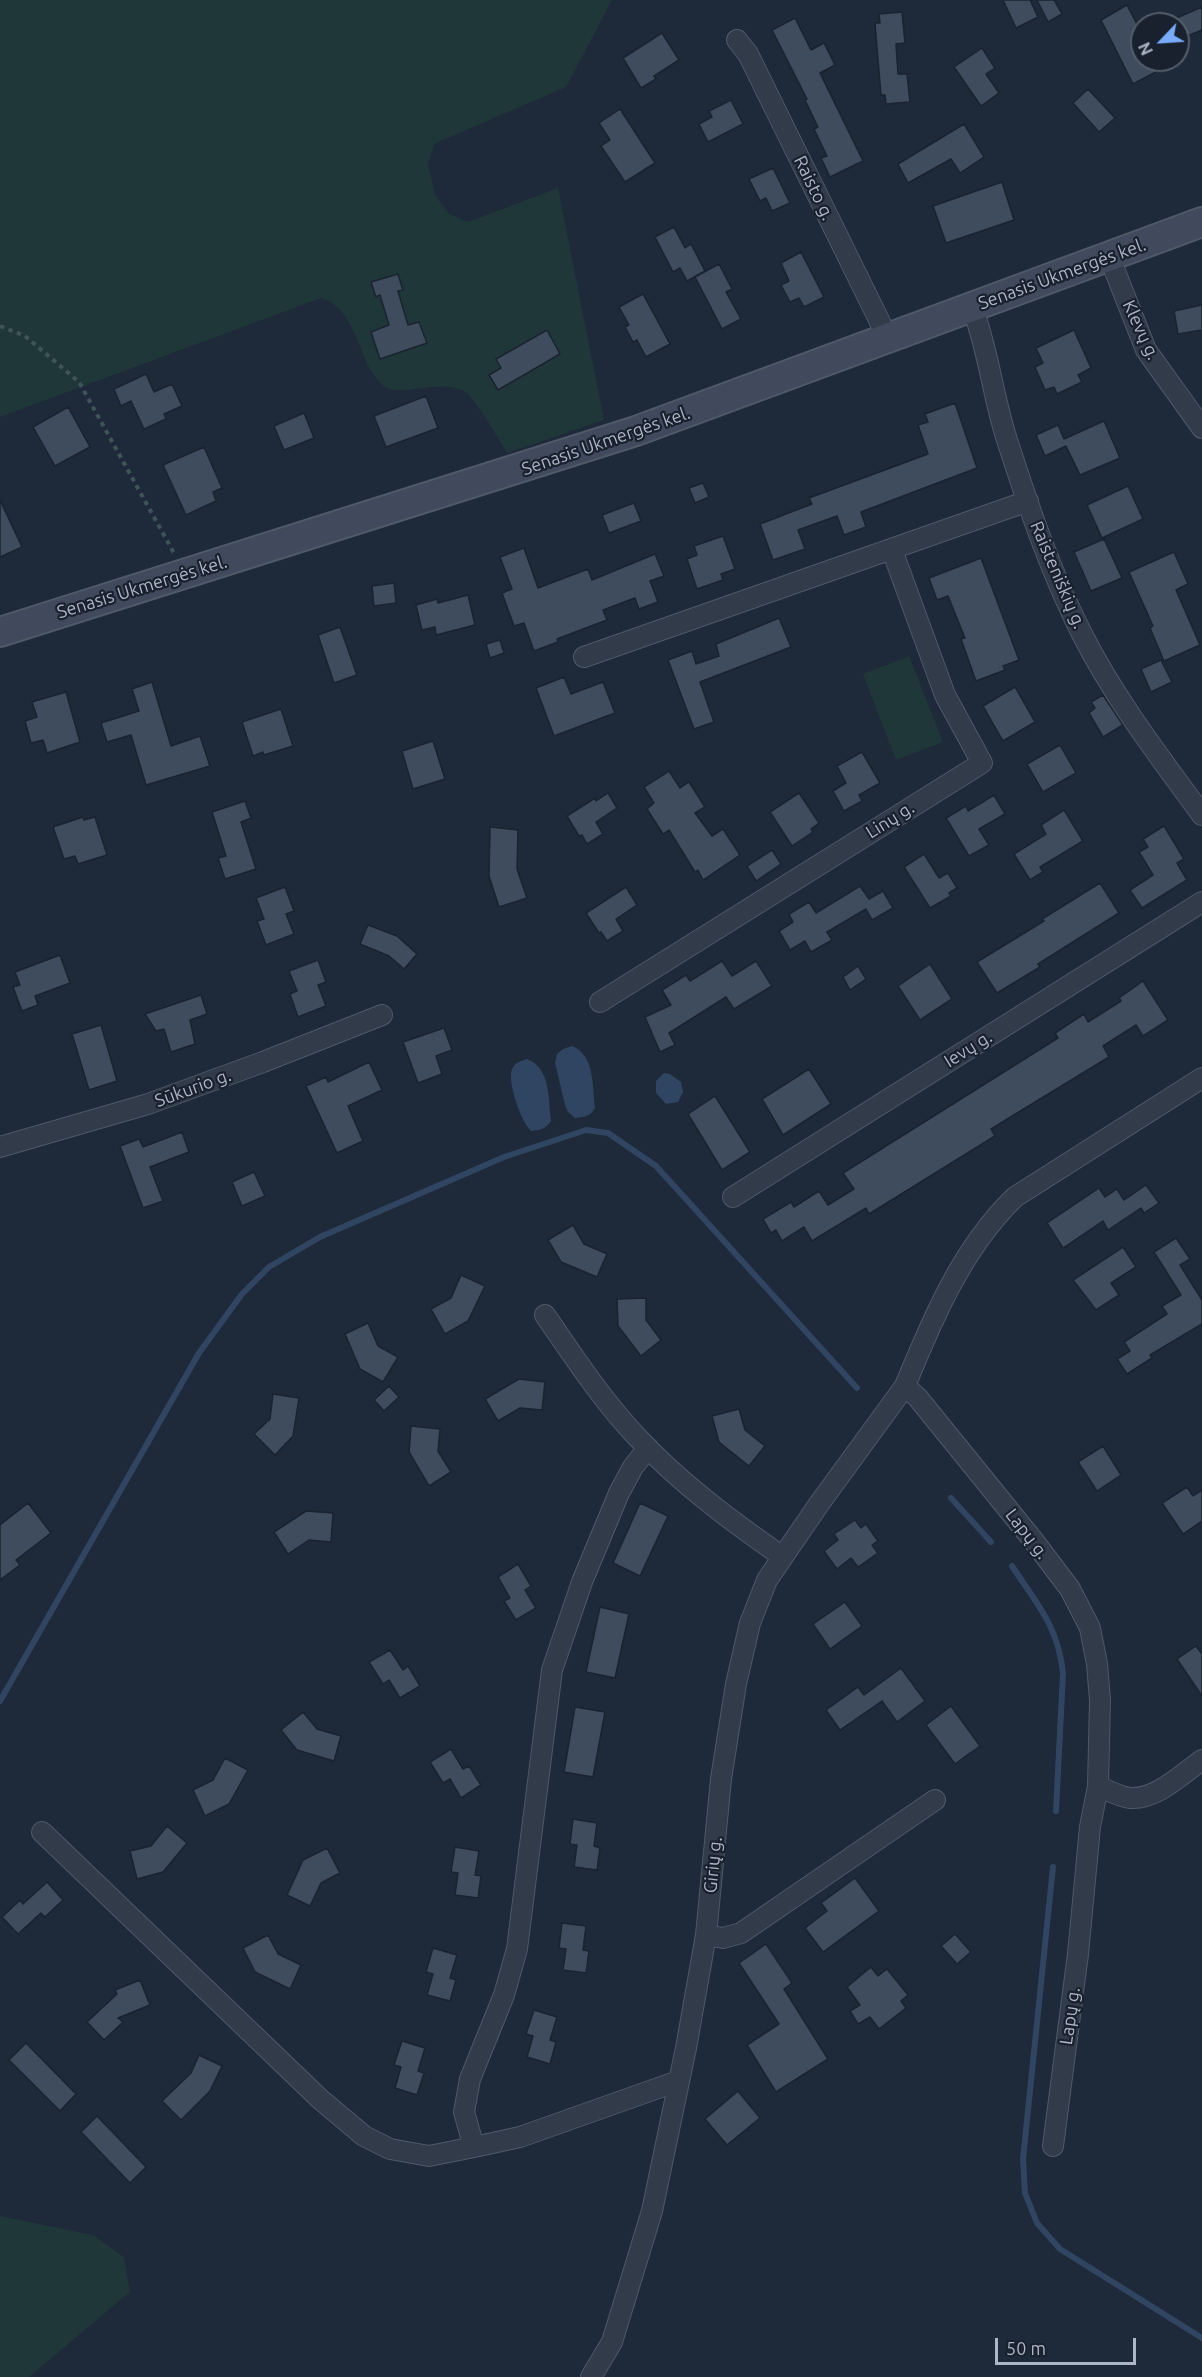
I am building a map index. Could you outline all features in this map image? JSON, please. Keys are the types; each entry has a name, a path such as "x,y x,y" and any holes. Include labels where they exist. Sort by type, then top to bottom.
{"main road":[{"name":"Senasis Ukmergės kel.","path":"0,632 636,431 1202,222"}],"street":[{"name":"Raisto g.","path":"737,40 748,54 880,322 886,340"},
{"name":"Klevų g.","path":"1109,256 1146,350 1202,428"},
{"name":"Raisteniškių g.","path":"972,308 986,349 1007,440 1057,578 1098,662 1134,722 1202,815"},
{"path":"584,657 1028,501"},
{"name":"Linų g.","path":"600,1002 982,762 945,695 892,550"},
{"name":"Ievų g.","path":"733,1197 1202,902"},
{"name":"Sūkurio g.","path":"0,1147 148,1104 382,1015"},
{"path":"905,1386 925,1336 959,1272 994,1217 1015,1197 1202,1078"},
{"path":"545,1316 608,1403 648,1448 697,1493 783,1557"},
{"name":"Girių g.","path":"591,2377 612,2342 652,2211 686,2048 706,1935 721,1779 736,1684 750,1623 767,1580 905,1386"},
{"name":"Lapų g.","path":"905,1386 918,1398 1033,1540 1070,1589 1090,1628 1100,1700 1098,1786 1090,1827 1078,1954 1053,2146"},
{"path":"474,2147 464,2112 470,2079 504,1995 517,1949 552,1670 582,1582 619,1493 633,1467 648,1448"},
{"path":"1098,1786 1130,1798 1146,1796 1162,1789 1202,1760"},
{"path":"706,1935 723,1938 741,1933 935,1800"},
{"path":"42,1832 320,2099 364,2136 390,2149 429,2156 520,2137 678,2080"}],"path":[{"path":"0,327 25,336 79,382 186,574"}],"green space":[{"path":"0,0 612,0 566,87 434,144 428,164 435,195 449,214 468,222 558,188 604,420 507,453 481,411 465,392 445,387 400,390 384,386 368,364 343,313 333,304 321,298 0,417"},
{"path":"909,656 943,742 896,760 863,674"},
{"path":"0,2216 93,2235 124,2257 130,2292 29,2377 0,2377"}],"water":[{"path":"572,1046 585,1056 589,1064 595,1108 589,1115 575,1118 568,1112 565,1105 555,1063 557,1054"},
{"path":"527,1059 535,1063 544,1077 551,1121 542,1129 531,1131 523,1119 511,1083 512,1069 518,1062"},
{"path":"664,1073 670,1074 681,1082 683,1092 678,1102 666,1104 656,1093 656,1081"}],"building":[{"path":"1003,0 1030,0 1038,17 1016,28"},
{"path":"1037,0 1054,0 1062,14 1048,22"},
{"path":"1127,5 1131,12 1130,72 1156,72 1133,84 1101,20"},
{"path":"1202,7 1202,30 1190,35 1190,12"},
{"path":"902,12 905,43 896,44 898,74 907,74 910,102 886,104 885,95 881,95 875,23 880,23 879,14"},
{"path":"795,18 811,50 824,43 835,65 820,73 863,161 830,177 821,158 827,156 814,129 818,127 805,100 807,99 772,30"},
{"path":"662,33 679,60 654,76 656,79 641,88 623,58"},
{"path":"982,48 995,68 986,74 999,93 981,106 954,67"},
{"path":"1088,89 1115,118 1099,132 1073,103"},
{"path":"731,100 743,124 708,142 699,124 712,117 709,111"},
{"path":"620,109 655,163 625,182 601,146 610,140 599,123"},
{"path":"964,124 984,157 960,173 951,159 908,183 898,164"},
{"path":"773,168 790,203 772,211 766,198 760,201 749,179"},
{"path":"1002,182 1014,220 946,243 933,206"},
{"path":"674,227 685,248 691,244 705,271 687,281 680,268 673,272 655,237"},
{"path":"801,252 824,297 804,307 799,298 790,302 781,285 789,281 781,263"},
{"path":"719,264 732,289 726,292 741,319 722,329 695,277"},
{"path":"398,274 403,290 398,291 408,325 419,322 427,343 380,359 371,332 389,325 380,295 376,297 371,282"},
{"path":"643,294 670,344 646,357 637,340 633,342 625,327 629,325 619,307"},
{"path":"1202,305 1202,330 1178,334 1174,311"},
{"path":"547,330 560,354 498,390 489,375 501,368 496,359"},
{"path":"1074,330 1091,368 1078,375 1082,382 1057,394 1054,387 1045,390 1035,367 1043,363 1036,348"},
{"path":"146,374 154,392 172,384 182,406 164,414 166,419 144,429 131,401 121,406 114,389"},
{"path":"426,396 438,428 386,447 374,416"},
{"path":"955,403 977,468 861,512 866,527 844,535 837,516 798,530 805,549 773,560 760,524 812,504 809,498 928,454 918,425 928,422 925,414"},
{"path":"68,407 90,447 55,466 33,427"},
{"path":"304,413 314,438 284,450 274,426"},
{"path":"1104,421 1120,458 1080,475 1066,446 1045,456 1036,435 1058,425 1064,439"},
{"path":"204,447 222,488 213,492 216,501 186,515 163,465"},
{"path":"703,483 709,497 695,503 689,488"},
{"path":"1128,486 1143,519 1102,538 1087,505"},
{"path":"0,500 22,547 0,557"},
{"path":"634,503 641,521 609,533 602,515"},
{"path":"723,536 735,569 721,574 723,580 697,589 687,559 697,555 694,546"},
{"path":"1104,539 1122,578 1091,591 1074,552"},
{"path":"524,548 538,588 588,569 592,580 655,554 664,576 650,581 658,602 639,609 635,598 603,610 607,620 557,639 558,642 534,651 524,623 514,626 502,593 512,589 500,557"},
{"path":"1174,552 1188,584 1176,590 1200,645 1164,661 1150,628 1153,626 1129,572"},
{"path":"981,558 1019,660 1003,666 1005,670 976,681 961,639 965,638 948,596 937,600 929,578"},
{"path":"394,583 396,603 374,606 372,586"},
{"path":"468,595 475,625 436,635 435,627 422,630 416,605 437,599 438,603"},
{"path":"779,618 791,647 700,682 714,722 694,729 668,660 692,651 696,664 719,656 716,644"},
{"path":"340,627 357,675 334,683 318,635"},
{"path":"500,640 504,653 490,658 486,644"},
{"path":"1161,660 1172,682 1151,692 1141,669"},
{"path":"564,677 571,694 603,682 615,713 554,736 536,688"},
{"path":"152,682 171,746 200,736 210,766 146,785 131,735 107,742 101,723 139,711 132,689"},
{"path":"1015,687 1035,722 1003,741 983,706"},
{"path":"66,692 80,742 47,753 43,740 31,743 25,721 37,717 32,702"},
{"path":"1103,695 1123,725 1103,737 1089,713 1095,708 1091,702"},
{"path":"281,709 293,746 253,756 242,722"},
{"path":"433,741 445,779 413,789 402,751"},
{"path":"1060,745 1076,773 1043,792 1027,764"},
{"path":"862,752 880,783 859,795 862,801 844,811 833,791 846,783 837,766"},
{"path":"669,771 680,788 689,782 705,807 695,813 712,836 723,829 740,855 703,880 698,870 695,872 669,830 663,834 647,809 654,803 644,787"},
{"path":"608,793 617,808 596,822 603,834 587,844 582,835 579,836 567,816 595,798 596,801"},
{"path":"799,793 819,823 811,829 813,832 792,846 770,812"},
{"path":"994,795 1005,814 979,829 989,845 969,856 946,818 966,806 968,811"},
{"path":"245,801 251,818 241,822 256,869 225,879 218,858 226,856 212,812"},
{"path":"1064,810 1083,841 1040,867 1043,872 1030,880 1014,854 1046,834 1041,825"},
{"path":"83,817 84,820 95,817 107,855 78,864 75,856 64,859 53,827"},
{"path":"1164,826 1184,859 1177,863 1187,880 1142,908 1130,890 1153,875 1139,852 1148,847 1143,839"},
{"path":"490,827 518,830 517,869 527,898 499,907 489,876"},
{"path":"772,850 781,864 756,881 747,866"},
{"path":"924,854 939,878 948,873 957,888 949,893 951,896 930,908 904,867"},
{"path":"1100,883 1119,913 1038,964 1040,967 997,993 977,962"},
{"path":"860,886 869,899 883,891 893,908 872,920 866,909 827,932 832,940 811,952 805,941 790,950 779,931 793,922 789,914 809,902 816,913"},
{"path":"285,887 294,911 286,914 294,934 266,945 257,921 264,919 256,898"},
{"path":"626,887 637,905 616,919 623,931 607,941 586,913"},
{"path":"368,925 397,936 417,954 404,969 389,956 360,944"},
{"path":"60,955 70,983 35,996 38,1005 22,1011 13,987 20,985 15,972"},
{"path":"318,960 326,982 318,985 326,1006 298,1017 290,994 297,991 289,971"},
{"path":"722,961 732,976 756,961 772,986 734,1009 726,997 669,1033 675,1045 660,1052 645,1017 671,1005 662,990 686,975 690,981"},
{"path":"930,964 952,999 920,1020 898,986"},
{"path":"858,966 866,979 850,990 843,977"},
{"path":"1143,981 1168,1020 1143,1036 1136,1025 1103,1046 1109,1057 991,1129 995,1136 869,1214 866,1208 812,1241 804,1227 782,1241 776,1230 771,1233 763,1219 791,1202 794,1207 819,1191 828,1205 854,1189 843,1173 1058,1038 1055,1033 1084,1014 1088,1022 1121,1001 1119,998"},
{"path":"201,995 207,1014 190,1020 195,1044 171,1052 164,1029 156,1031 145,1014"},
{"path":"101,1025 117,1081 89,1090 72,1034"},
{"path":"444,1028 452,1050 436,1056 442,1074 418,1083 403,1042"},
{"path":"369,1062 382,1090 348,1106 363,1141 337,1153 306,1086 326,1077 328,1082"},
{"path":"809,1069 831,1104 783,1135 762,1099"},
{"path":"715,1096 750,1152 722,1170 688,1114"},
{"path":"182,1132 189,1152 150,1167 163,1201 143,1208 120,1146 139,1139 143,1147"},
{"path":"254,1172 265,1196 242,1206 232,1182"},
{"path":"1146,1185 1159,1203 1144,1213 1141,1208 1108,1230 1103,1221 1063,1248 1047,1223 1099,1188 1105,1197 1117,1189 1124,1200"},
{"path":"573,1225 584,1244 607,1254 597,1277 561,1262 548,1240"},
{"path":"1176,1238 1190,1259 1180,1265 1202,1300 1202,1324 1150,1355 1152,1358 1127,1374 1117,1359 1130,1351 1124,1342 1167,1314 1162,1306 1181,1295 1154,1252"},
{"path":"1123,1247 1136,1267 1111,1283 1119,1295 1096,1310 1073,1280"},
{"path":"461,1275 485,1286 468,1321 445,1334 431,1309 451,1298"},
{"path":"646,1298 646,1320 661,1340 641,1356 618,1326 617,1299"},
{"path":"368,1323 378,1346 398,1357 383,1382 360,1369 345,1334"},
{"path":"519,1379 545,1382 542,1410 520,1408 498,1421 485,1399"},
{"path":"389,1386 399,1397 384,1411 374,1400"},
{"path":"273,1394 299,1398 293,1436 275,1455 254,1434 270,1419"},
{"path":"739,1409 745,1430 765,1446 749,1466 719,1442 712,1416"},
{"path":"411,1426 440,1429 438,1451 451,1472 429,1486 409,1452"},
{"path":"1103,1446 1121,1475 1097,1491 1078,1462"},
{"path":"1187,1487 1193,1496 1202,1490 1202,1521 1183,1534 1162,1503"},
{"path":"28,1503 51,1533 16,1560 20,1565 0,1580 0,1525"},
{"path":"640,1503 668,1516 640,1576 613,1563"},
{"path":"306,1511 333,1513 331,1542 309,1540 288,1554 274,1532"},
{"path":"855,1520 861,1528 866,1524 878,1541 872,1545 878,1553 858,1567 851,1558 837,1569 824,1551 838,1540 834,1534"},
{"path":"518,1564 531,1586 525,1590 536,1608 516,1620 504,1601 510,1598 498,1577"},
{"path":"845,1602 862,1626 830,1649 813,1624"},
{"path":"600,1607 629,1614 615,1678 586,1672"},
{"path":"1196,1646 1202,1654 1202,1696 1177,1659"},
{"path":"390,1650 403,1670 408,1666 420,1686 400,1698 389,1680 383,1684 369,1662"},
{"path":"901,1668 925,1701 897,1722 882,1701 840,1730 826,1710 858,1687 864,1695"},
{"path":"951,1706 980,1746 955,1764 926,1725"},
{"path":"575,1707 605,1712 593,1777 564,1772"},
{"path":"303,1712 317,1729 341,1736 334,1761 297,1750 281,1730"},
{"path":"451,1749 463,1769 469,1766 481,1785 461,1798 450,1779 443,1783 430,1762"},
{"path":"225,1758 248,1770 229,1804 205,1816 193,1790 213,1780"},
{"path":"573,1819 597,1823 594,1846 600,1848 597,1870 574,1867 577,1845 570,1844"},
{"path":"167,1826 187,1843 163,1872 137,1879 130,1851 151,1846"},
{"path":"455,1847 479,1851 475,1875 481,1876 478,1898 455,1895 458,1873 451,1872"},
{"path":"327,1848 340,1873 321,1883 310,1906 287,1895 303,1860"},
{"path":"855,1878 879,1911 823,1952 805,1928 827,1911 821,1903"},
{"path":"47,1882 63,1900 45,1917 41,1913 18,1934 2,1917 20,1900 23,1904"},
{"path":"562,1923 586,1926 583,1950 589,1951 586,1973 563,1970 566,1949 559,1948"},
{"path":"955,1934 971,1952 957,1964 941,1946"},
{"path":"268,1935 278,1954 301,1965 290,1989 255,1972 243,1948"},
{"path":"766,1944 792,1983 784,1989 828,2059 776,2092 747,2045 779,2024 739,1963"},
{"path":"433,1948 457,1955 450,1978 456,1980 450,2001 427,1995 433,1974 426,1972"},
{"path":"871,1967 878,1976 887,1969 908,1995 901,2001 906,2008 879,2029 870,2017 858,2024 850,2011 860,2005 847,1987"},
{"path":"140,1980 150,2005 118,2018 123,2022 104,2040 87,2022 117,1994 115,1990"},
{"path":"534,2010 557,2017 550,2040 556,2042 550,2064 527,2057 533,2036 526,2034"},
{"path":"402,2041 425,2048 418,2071 424,2073 417,2095 395,2088 401,2067 394,2065"},
{"path":"26,2043 76,2094 60,2111 9,2060"},
{"path":"199,2055 222,2066 210,2091 181,2120 162,2101 191,2073"},
{"path":"738,2091 760,2118 727,2145 705,2119"},
{"path":"97,2116 146,2167 130,2183 81,2132"}],"waterway":[{"path":"0,1701 199,1353 242,1294 269,1267 320,1237 504,1157 586,1130 608,1133 656,1166 857,1388"},
{"path":"951,1498 991,1542"},
{"path":"1012,1566 1045,1616 1060,1656 1063,1673 1056,1811"},
{"path":"1053,1867 1023,2159 1025,2193 1037,2223 1060,2249 1202,2338"}]}
